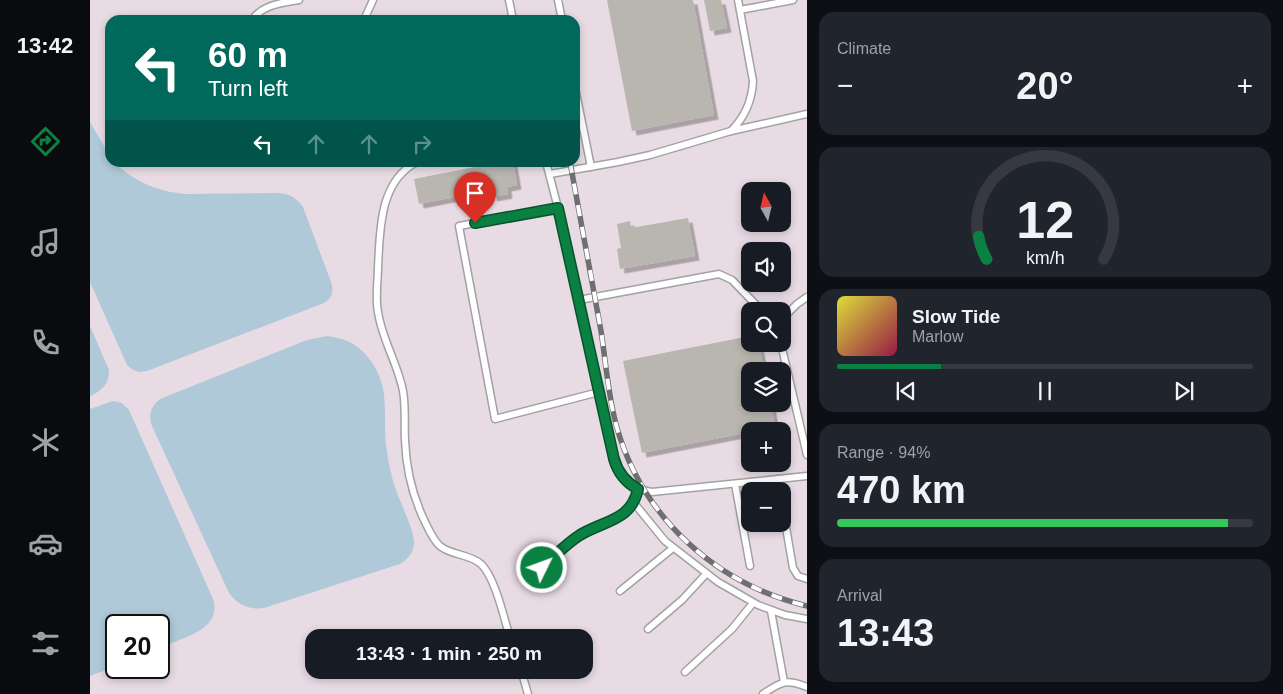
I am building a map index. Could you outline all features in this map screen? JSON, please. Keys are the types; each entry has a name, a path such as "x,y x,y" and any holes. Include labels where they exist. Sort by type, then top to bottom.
{"lane":[{"path":"256,15 268,6 299,0"},
{"path":"366,15 373,0"},
{"path":"509,0 512,15"},
{"path":"558,0 561,15"},
{"path":"731,131 751,99 753,81 738,0"},
{"path":"740,10 793,0"},
{"path":"580,112 591,166"},
{"path":"550,174 650,155 731,131 807,114"},
{"path":"410,167 398,177 386,204 380,231 377,301 379,320 396,363 403,391 405,441 410,479 420,511 437,543 445,550 472,558 480,563 488,573 507,629"},
{"path":"548,167 616,467 626,481 638,489 659,491 807,476"},
{"path":"558,208 459,226 495,419 599,392"},
{"path":"579,300 719,274 732,280 753,302"},
{"path":"791,311 807,297"},
{"path":"783,352 807,455"},
{"path":"735,484 750,566"},
{"path":"542,568 573,540 591,529 618,518 634,502 638,489"},
{"path":"634,502 665,541 706,574 753,603 771,611 807,619"},
{"path":"787,532 793,568 798,576 807,579"},
{"path":"620,591 673,548"},
{"path":"648,629 682,600 706,574"},
{"path":"685,672 732,629 753,603"},
{"path":"771,611 784,682"},
{"path":"524,679 528,694"},
{"path":"764,694 784,682 794,682 807,687"}],"shaded area":[{"path":"90,0 807,0 807,694 90,694"}],"water":[{"path":"90,122 105,148 105,167 120,167 130,175 156,188 184,194 279,193 290,195 296,199 303,207 331,282 332,292 331,297 324,303 147,371 138,372 127,365 90,282"},
{"path":"90,326 109,370 108,379 104,386 90,396"},
{"path":"327,336 354,344 367,356 380,377 383,388 386,444 389,462 395,488 414,537 413,549 408,558 400,564 264,608 249,607 240,604 229,593 152,426 151,411 160,399 307,340"},
{"path":"113,401 122,403 129,410 213,599 214,610 212,618 206,625 198,631 170,643 170,614 105,614 105,670 90,676 90,409"}],"building":[{"path":"607,0 693,0 714,115 632,131"},
{"path":"704,0 721,0 727,28 710,31"},
{"path":"475,167 514,167 517,185 507,187 508,194 493,197 491,190 419,204 414,179"},
{"path":"688,218 695,256 620,269 617,249 621,248 617,224 630,221 631,228"},
{"path":"741,338 741,352 760,352 762,362 741,362 741,412 772,412 774,422 741,422 741,434 642,453 623,361"}],"railway":[{"path":"571,167 601,331 614,416 629,461 645,491 665,518 688,542 714,564 743,582 774,596 807,606"}],"route":[{"path":"475,223 558,208 616,467 626,481 638,489 637,496 630,508 618,518 580,535 566,545 542,568"}]}
